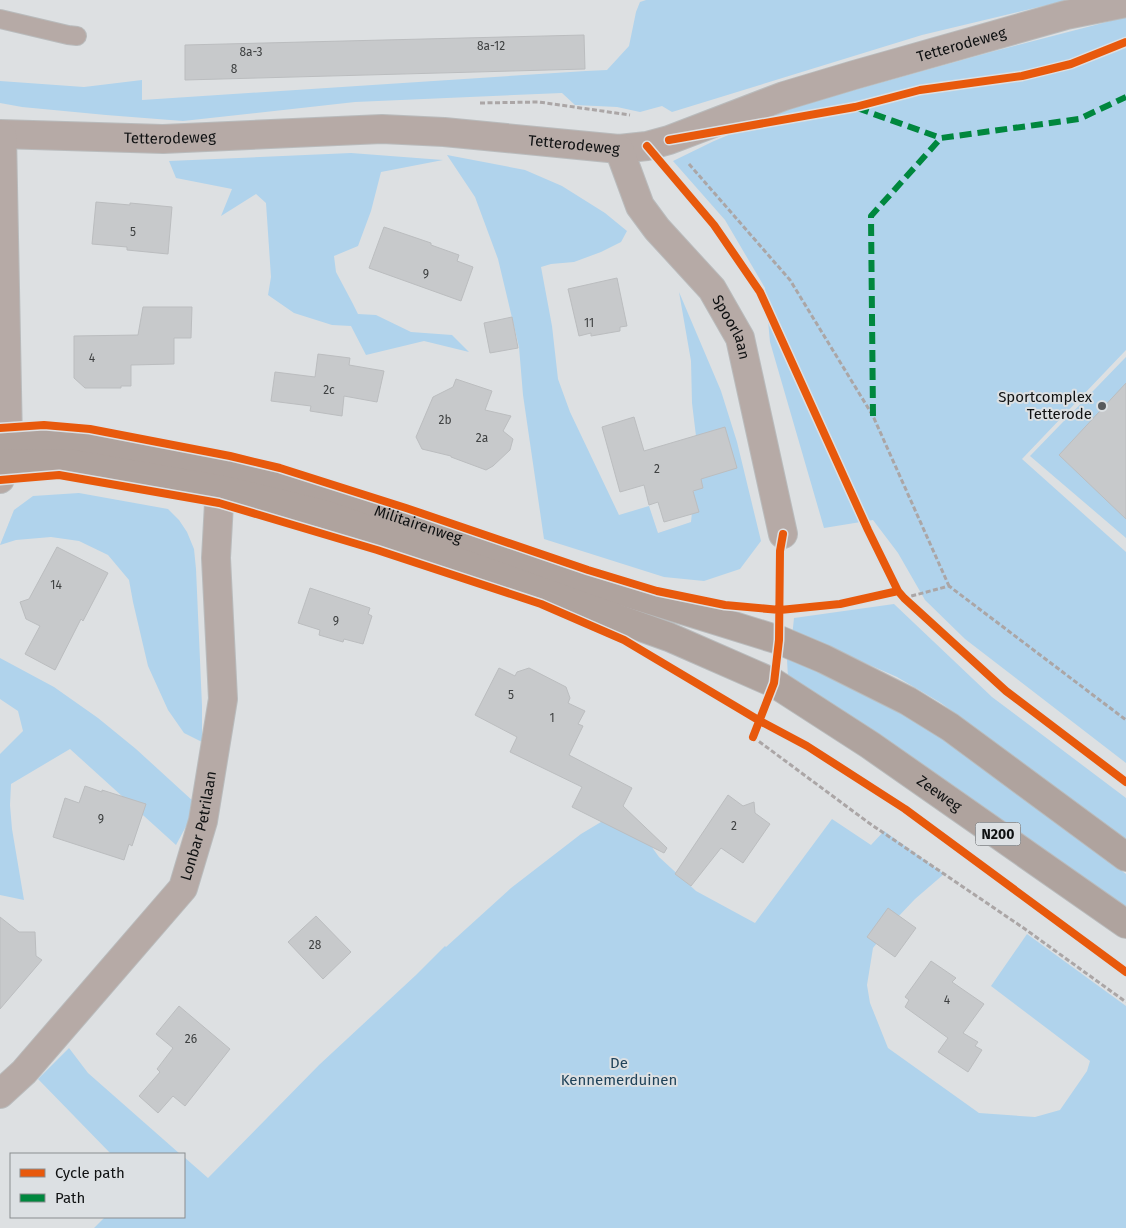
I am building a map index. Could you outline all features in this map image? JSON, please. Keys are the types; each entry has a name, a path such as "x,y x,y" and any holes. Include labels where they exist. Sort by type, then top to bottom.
{"main road":[{"name":"Militairenweg","path":"2,458 75,440 228,468 329,495 586,580 779,640 824,659 908,700 950,727 1126,857"},
{"name":"Militairenweg","path":"2,458 68,463 224,490 324,514 669,637 774,683"},
{"name":"Zeeweg","path":"774,683 870,745 1126,924"}],"street":[{"name":"Tetterodeweg","path":"1,135 163,139 382,129 453,133 619,149 647,146 669,140 784,96 1066,15 1126,2"},
{"path":"1,135 2,458"},
{"name":"Spoorlaan","path":"619,149 640,206 657,229 712,289 740,338 783,534"},
{"name":"Lonbar Petrilaan","path":"0,1094 24,1072 183,888 203,821 223,699 216,558 219,503 224,490"}],"lane":[{"path":"0,18 77,36"}],"path":[{"path":"904,598 949,586 1126,720"},
{"path":"898,590 911,605"},
{"path":"756,729 753,737 870,823 1025,929 1126,1002"}],"green space":[{"path":"646,0 1068,0 922,35 672,112 662,106 640,112 617,107 575,105 562,93 355,102 183,121 22,107 0,103 0,81 84,87 142,80 142,100 607,70 629,46 636,12 640,2"},
{"path":"1126,17 1126,350 1022,459 1126,552 1126,763 965,639 925,600 898,553 873,520 824,528 770,342 765,288 725,220 673,161 714,141 797,106"},
{"path":"351,153 443,160 381,172 371,211 358,246 334,256 336,272 358,314 376,315 411,332 452,335 469,352 424,341 366,355 351,326 332,325 294,313 268,295 271,277 266,203 256,194 221,216 232,189 176,178 169,161"},
{"path":"447,155 525,170 562,186 605,213 627,231 621,242 601,252 574,262 541,267 552,326 558,379 570,412 619,515 649,506 658,533 691,522 699,461 692,403 691,361 679,292 721,391 737,442 761,541 740,569 704,581 664,577 544,539 523,395 519,347 498,259 475,197"},
{"name":"Sportcomplex Tetterode","path":"1126,357 1126,538 1030,456"},
{"path":"79,493 168,509 187,532 194,549 196,569 202,742 184,733 168,710 148,666 129,580 108,555 79,541 51,537 16,540 0,545 14,510 33,496"},
{"path":"894,604 992,697 1126,798 1126,841 941,703 897,677 849,656 792,637 794,618"},
{"path":"0,658 54,687 98,718 136,749 194,802 191,817 176,845 70,749 11,784 12,829 24,900 0,895 0,754 23,731 18,711 0,699"},
{"path":"787,659 830,673 887,703 948,741 1126,874 1126,907 788,678"},
{"name":"De Kennemerduinen","path":"606,819 636,825 659,857 696,891 755,923 832,819 871,845 884,831 944,874 915,899 873,948 867,985 870,1003 888,1048 979,1113 1035,1117 1060,1110 1087,1071 1090,1061 991,986 1027,934 1126,1006 1126,1228 94,1228 104,1218 185,1218 185,1158 208,1178 319,1065 445,946 511,888 581,834"},
{"path":"69,1048 88,1073 179,1153 110,1153 38,1079"}],"building":[{"path":"584,35 585,69 185,80 185,45"},
{"path":"96,202 172,207 168,254 127,250 127,247 92,244"},
{"path":"384,227 459,255 457,261 473,267 461,301 369,268"},
{"path":"617,278 627,326 620,327 620,331 591,336 591,333 579,336 568,289"},
{"path":"143,307 192,307 191,338 174,338 174,364 131,365 131,386 121,386 121,388 85,388 74,378 74,336 138,335"},
{"path":"512,317 518,348 490,353 484,323"},
{"path":"318,354 350,358 349,365 384,371 377,402 344,396 342,416 310,411 311,406 271,401 275,372 315,377"},
{"path":"456,379 492,391 485,410 511,416 503,431 513,439 510,450 486,470 451,456 422,449 416,437 433,397 453,387"},
{"path":"1126,383 1126,519 1059,455"},
{"path":"634,417 644,451 725,427 737,468 701,479 703,488 693,491 699,512 664,522 658,502 649,505 644,485 620,492 602,427"},
{"path":"57,547 108,573 83,621 81,619 55,670 25,654 40,626 26,619 20,602 29,599"},
{"path":"310,588 370,608 368,614 372,616 363,644 344,639 343,642 319,635 320,630 298,623"},
{"path":"499,668 515,676 517,672 529,668 566,687 570,698 568,703 585,711 578,724 583,726 569,755 632,788 623,806 667,848 664,853 572,807 582,787 510,752 517,737 475,715"},
{"path":"85,786 146,804 132,846 129,844 124,860 53,837 65,798 79,803"},
{"path":"728,795 743,806 754,802 755,813 770,824 743,863 721,848 691,886 675,874"},
{"path":"888,908 916,928 895,957 867,937"},
{"path":"316,916 351,952 323,979 288,942"},
{"path":"0,917 19,932 35,932 36,956 42,960 0,1009"},
{"path":"931,961 956,978 952,982 984,1004 963,1033 978,1042 975,1046 982,1050 968,1072 938,1052 948,1038 905,1007 909,1000 905,997"},
{"path":"179,1006 230,1049 185,1106 173,1096 158,1113 139,1096 160,1072 157,1069 173,1048 156,1034"}],"marked path":[{"path":"857,108 941,138 1079,119 1126,97"},
{"path":"873,416 871,216 941,138"}],"cycle path":[{"path":"669,140 855,107 920,90 1022,76 1071,64 1126,42"},
{"path":"647,146 714,225 760,292 868,530 898,591 1006,691 1126,782"},
{"path":"0,428 44,425 90,429 230,456 280,468 406,508 588,570 657,591 725,605 780,610 840,604 898,591"},
{"path":"0,480 59,475 219,503 377,550 541,604 624,640 760,721 807,746 905,809 1126,972"},
{"path":"753,737 774,683 779,640 780,551 783,534"}],"place":[{"name":"Sportcomplex Tetterode","path":"1102,406"}]}
